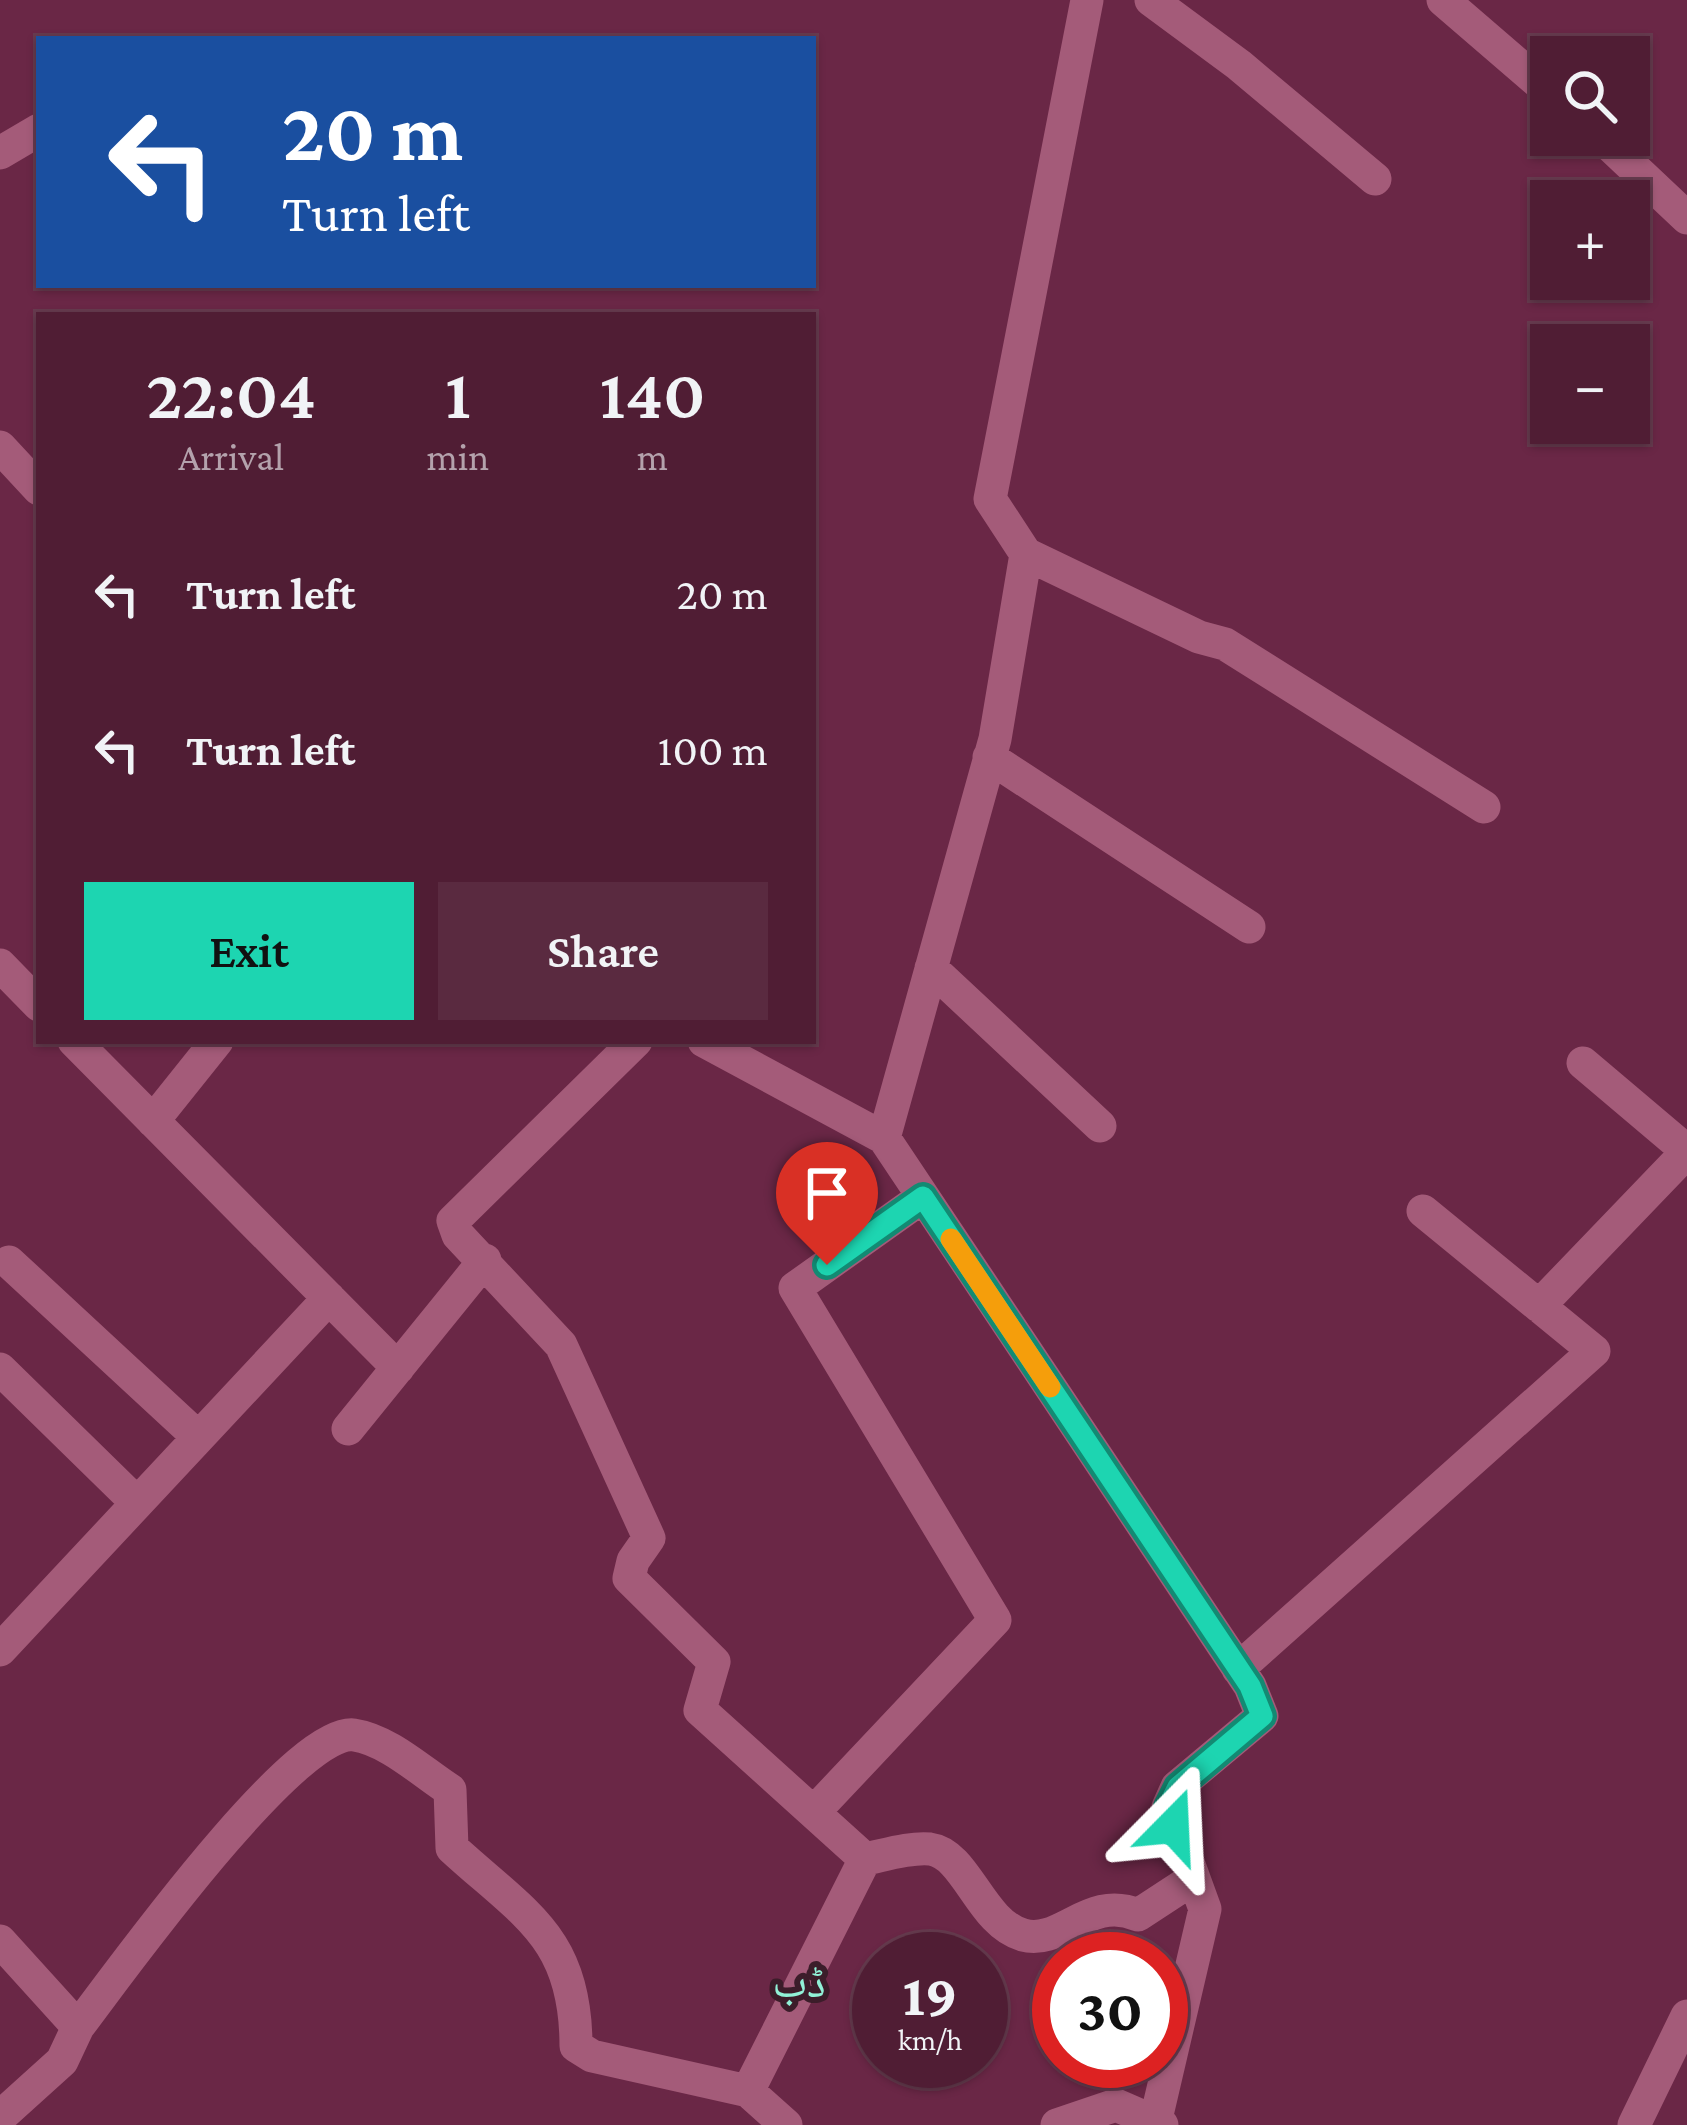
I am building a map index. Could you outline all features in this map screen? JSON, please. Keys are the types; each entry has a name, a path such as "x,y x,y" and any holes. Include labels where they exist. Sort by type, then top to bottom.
{"street":[{"path":"1087,0 990,499 1026,554 1199,638 1225,644 1484,808"},
{"path":"1150,0 1238,64 1376,179"},
{"path":"1443,0 1530,75"},
{"path":"0,153 36,132"},
{"path":"1621,156 1687,218"},
{"path":"0,447 36,486"},
{"path":"884,1138 989,757 1026,554"},
{"path":"989,757 1249,928"},
{"path":"0,964 36,1002"},
{"path":"931,968 1100,1126"},
{"path":"77,1044 398,1368"},
{"path":"153,1120 215,1044"},
{"path":"633,1044 453,1221 458,1235 561,1345 649,1538 633,1561 629,1578 714,1662 700,1709 865,1859"},
{"path":"710,1044 884,1138 1238,1669 1262,1716 1178,1787 1168,1807 1205,1909 1159,2122 1116,2105 1057,2125"},
{"path":"1539,1306 1687,1152 1582,1063"},
{"path":"814,1812 995,1620 795,1288 923,1197"},
{"path":"1238,1669 1594,1351 1423,1211"},
{"path":"348,1429 485,1260"},
{"path":"9,1262 198,1437"},
{"path":"0,1650 329,1298"},
{"path":"0,1369 137,1503"},
{"path":"0,2117 62,2062 78,2027 219,1842 317,1749 336,1736 355,1735 386,1748 450,1790 452,1848 539,1927 566,1964 576,2009 576,2046 592,2056 748,2091 786,2125"},
{"path":"865,1859 925,1848 942,1852 1000,1924 1033,1937 1084,1913 1138,1915 1193,1879"},
{"path":"748,2091 865,1859"},
{"path":"0,1941 78,2027"},
{"path":"1634,2125 1687,2016"}],"slow traffic":[{"path":"951,1239 1050,1387"}],"district":[{"name":"ڈب","path":"799,1982"}],"route":[{"path":"827,1265 923,1197 1250,1686 1262,1716 1178,1787 1168,1807 1173,1826"}]}
